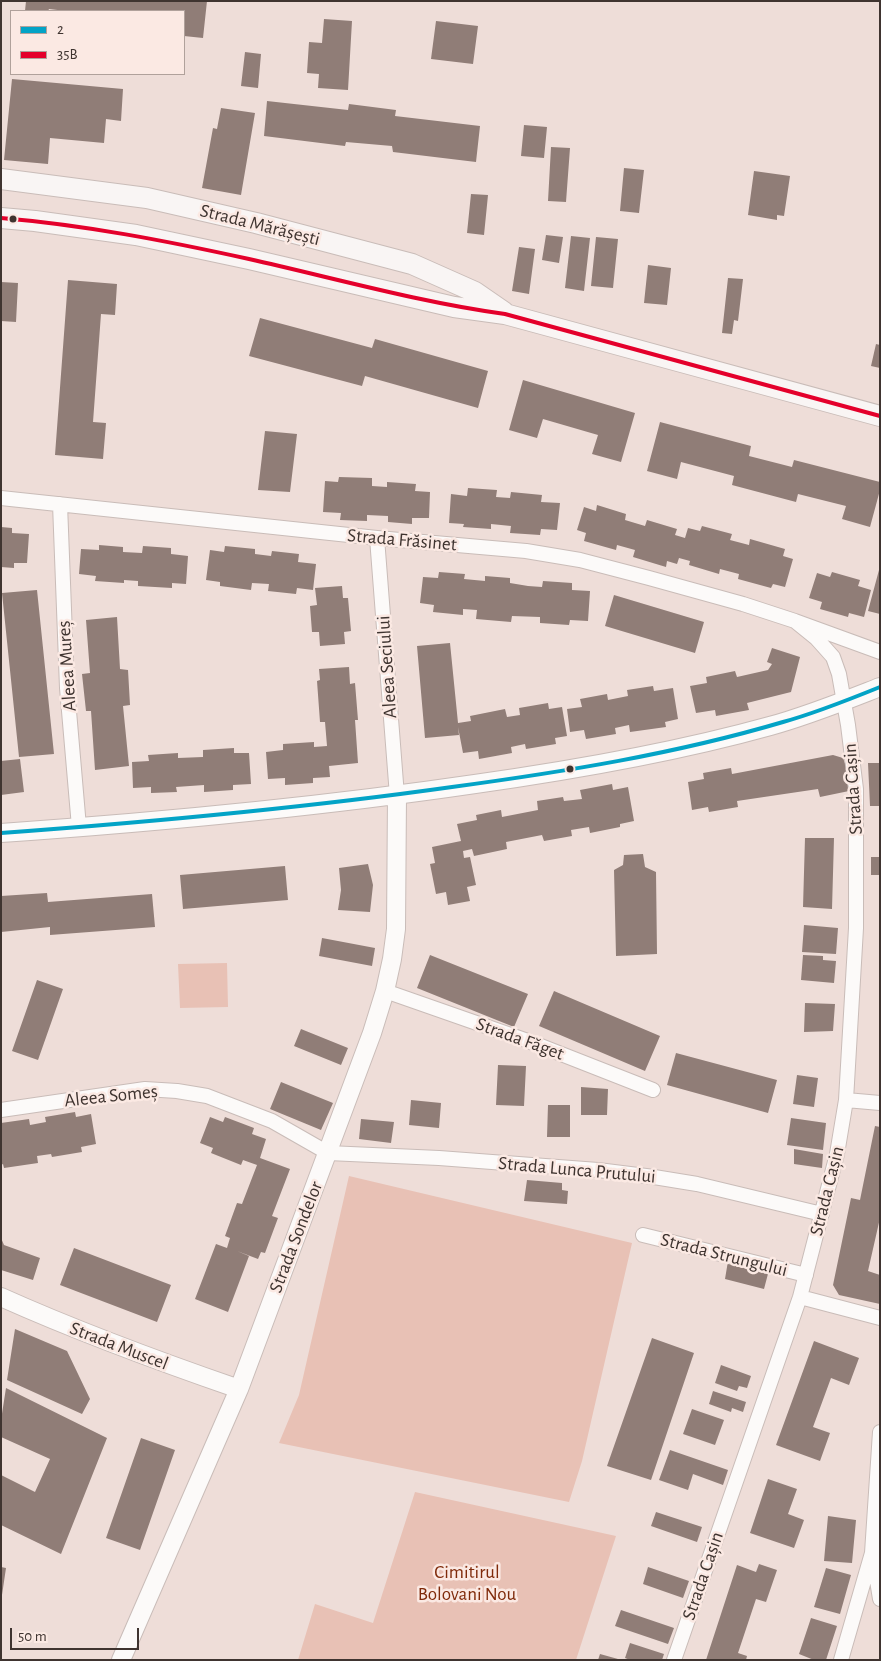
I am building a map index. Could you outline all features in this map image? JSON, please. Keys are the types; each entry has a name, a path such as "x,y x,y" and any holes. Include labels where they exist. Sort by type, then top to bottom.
{"main road":[{"name":"Strada Mărășești","path":"1,179 147,198 256,223 412,264 475,292 505,314"},
{"name":"Strada Mărășești","path":"1,218 136,235 249,258 454,307 505,314 880,416"}],"street":[{"name":"Strada Frăsinet","path":"1,498 378,538 526,551 580,560 687,588 795,621 880,652"},
{"name":"Aleea Mureș","path":"60,504 67,688 79,827"},
{"name":"Aleea Seciului","path":"378,538 396,796"},
{"name":"Strada Frăsinet","path":"795,621 816,638 832,657 839,674 844,701"},
{"path":"1,833 266,810 396,796 550,773 675,749 771,726 880,687"},
{"name":"Strada Cașin","path":"674,1660 800,1297 837,1154 846,1100 856,928 857,807 844,701"},
{"name":"Strada Sondelor","path":"122,1660 239,1389 372,1033 385,991 396,929 396,796"},
{"name":"Strada Făget","path":"385,991 528,1041 653,1090"},
{"name":"Aleea Someș","path":"1,1110 145,1089 177,1092 207,1096 272,1121 328,1153"},
{"path":"846,1100 880,1104"},
{"name":"Strada Lunca Prutului","path":"328,1153 440,1158 598,1170 697,1184 822,1214"},
{"name":"Strada Strungului","path":"643,1235 806,1275"},
{"name":"Strada Muscel","path":"1,1297 51,1319 146,1356 239,1389"},
{"path":"800,1297 880,1318"},
{"path":"841,1660 872,1553 880,1432"},
{"path":"872,1553 880,1599"}],"green space":[{"path":"227,963 228,1007 180,1008 178,964"},
{"path":"349,1176 632,1243 582,1461 569,1502 279,1443 299,1395"},
{"name":"Cimitirul Bolovani Nou","path":"415,1492 616,1536 576,1660 298,1660 315,1604 373,1623"}],"building":[{"path":"26,1 207,1 203,38 185,36 185,10 25,10"},
{"path":"324,19 352,21 348,90 318,88 319,74 307,73 309,42 322,43"},
{"path":"436,21 478,26 473,64 431,59"},
{"path":"245,52 261,54 258,88 241,86"},
{"path":"12,79 123,89 121,121 106,119 104,143 50,138 48,164 4,160"},
{"path":"267,101 348,110 349,104 396,110 395,116 480,126 476,162 393,152 392,146 346,142 345,146 264,136"},
{"path":"221,108 255,113 241,195 202,188 213,128 217,129"},
{"path":"524,125 547,127 544,158 521,156"},
{"path":"551,147 570,148 566,202 548,201"},
{"path":"624,168 644,170 639,213 620,211"},
{"path":"754,171 790,176 784,216 777,215 777,220 748,215"},
{"path":"471,194 488,195 484,235 467,233"},
{"path":"546,235 563,237 559,263 542,260"},
{"path":"571,236 590,238 584,291 565,288"},
{"path":"596,237 618,239 613,288 591,286"},
{"path":"519,247 535,249 529,294 512,291"},
{"path":"648,265 671,268 667,305 644,303"},
{"path":"728,278 743,279 738,321 734,320 732,334 722,333"},
{"path":"68,280 117,284 115,315 101,314 93,422 106,423 103,459 55,455"},
{"path":"1,282 18,283 16,322 1,321"},
{"path":"260,318 372,348 375,339 488,371 478,408 365,376 362,386 249,356"},
{"path":"876,344 880,345 880,368 871,366"},
{"path":"523,380 635,413 621,462 592,454 598,435 543,419 537,438 509,430"},
{"path":"660,422 751,446 749,456 792,467 794,460 880,482 880,490 870,527 842,519 846,506 798,494 796,502 732,485 734,476 681,462 677,479 647,471"},
{"path":"265,431 297,434 290,492 258,490"},
{"path":"339,477 372,478 372,486 387,487 387,482 416,484 415,491 430,492 429,518 412,518 412,524 388,522 388,516 367,515 367,521 340,520 341,513 323,512 325,481 338,482"},
{"path":"468,488 497,490 496,497 510,498 511,492 542,495 541,502 560,503 557,530 541,529 540,535 510,533 511,526 491,524 491,529 463,527 464,524 449,523 451,494 467,496"},
{"path":"597,505 626,514 625,520 645,526 647,520 677,529 675,535 685,538 688,528 700,531 702,526 732,534 730,540 749,545 750,539 785,549 783,556 793,559 785,587 773,584 771,588 738,579 739,574 720,569 719,574 689,565 690,561 679,558 677,564 667,561 666,567 633,557 635,550 617,545 616,550 584,541 586,533 577,530 584,507 596,511"},
{"path":"1,527 12,528 12,533 29,534 27,563 14,563 14,568 1,567"},
{"path":"99,545 123,547 123,552 142,553 143,546 171,548 171,554 188,556 186,584 172,583 172,588 138,586 138,581 124,580 124,583 95,581 96,576 79,574 81,549 99,550"},
{"path":"225,546 255,549 255,554 271,556 272,551 299,554 298,562 316,564 313,590 297,588 296,594 268,591 269,584 252,583 251,590 220,586 220,582 206,580 210,550 224,552"},
{"path":"880,570 880,614 868,611"},
{"path":"439,572 465,574 464,579 485,581 485,576 510,578 510,583 528,586 542,587 543,581 572,583 572,590 590,591 588,621 570,620 569,625 540,623 540,617 512,616 511,622 476,619 477,610 463,609 463,615 433,612 434,605 420,603 423,577 438,578"},
{"path":"832,572 860,580 858,586 871,590 864,617 849,613 848,617 820,609 822,602 809,598 817,573 830,577"},
{"path":"342,586 343,598 348,598 351,631 344,632 345,644 320,646 319,632 312,632 310,606 317,605 315,588"},
{"path":"37,590 54,754 19,757 2,593"},
{"path":"614,595 704,622 695,653 605,626"},
{"path":"117,617 120,669 128,670 130,705 123,706 129,766 95,770 91,711 86,711 82,674 90,673 86,620"},
{"path":"450,643 458,723 471,721 470,716 505,709 507,717 520,715 519,708 548,703 549,709 562,707 567,736 555,738 556,744 526,749 525,744 511,747 512,753 479,759 478,751 463,753 458,727 459,735 425,738 417,646"},
{"path":"772,648 800,657 791,692 747,703 749,710 716,716 715,710 696,713 690,686 707,683 706,677 735,671 737,677 768,670 772,664 767,662"},
{"path":"349,667 350,684 355,683 358,720 355,720 358,763 329,766 330,777 313,778 313,783 285,785 285,778 268,779 266,752 283,750 283,744 314,742 314,747 327,746 325,722 320,722 317,681 320,680 319,669"},
{"path":"653,686 654,691 673,688 678,719 665,722 666,727 630,732 629,725 615,728 616,734 586,739 584,730 570,732 567,709 582,707 580,699 607,694 608,700 628,696 627,690"},
{"path":"234,748 234,753 249,753 251,784 233,785 233,790 204,792 204,785 176,787 177,792 151,793 151,787 133,788 132,762 149,761 148,755 178,753 178,758 203,757 203,750"},
{"path":"833,755 843,758 847,769 849,791 820,797 818,789 737,801 738,807 709,812 708,807 692,810 688,782 704,779 703,773 731,768 732,774"},
{"path":"20,759 24,792 1,795 1,761"},
{"path":"868,763 880,763 880,806 870,806"},
{"path":"612,784 613,790 628,787 634,821 620,824 620,827 590,833 589,827 571,830 572,836 544,841 542,835 506,842 507,849 474,856 472,849 463,851 464,858 470,857 476,885 467,887 470,901 448,905 446,892 436,894 430,864 435,863 432,847 461,841 457,824 477,820 476,815 501,810 502,817 538,810 537,801 563,797 564,801 582,799 580,790"},
{"path":"805,838 834,838 832,909 803,907"},
{"path":"643,854 645,867 656,872 657,954 616,956 614,870 623,865 624,855"},
{"path":"871,857 880,857 880,875 871,875"},
{"path":"368,864 373,885 370,912 338,910 341,890 339,868"},
{"path":"285,866 288,900 183,909 180,875"},
{"path":"47,893 48,902 152,894 155,927 50,935 50,927 1,932 1,896"},
{"path":"804,925 838,928 836,954 802,952"},
{"path":"322,938 375,948 372,966 319,956"},
{"path":"430,955 528,994 514,1027 417,988"},
{"path":"803,955 823,956 823,960 836,961 834,983 801,980"},
{"path":"37,980 63,989 38,1060 12,1051"},
{"path":"554,991 660,1036 645,1071 539,1026"},
{"path":"805,1003 835,1004 833,1031 804,1032"},
{"path":"301,1029 348,1048 341,1065 294,1046"},
{"path":"676,1053 777,1080 768,1113 667,1085"},
{"path":"498,1065 526,1066 524,1106 496,1105"},
{"path":"797,1075 818,1078 814,1107 793,1104"},
{"path":"281,1082 333,1103 321,1130 270,1109"},
{"path":"581,1087 608,1089 607,1115 581,1115"},
{"path":"411,1100 441,1103 439,1128 409,1125"},
{"path":"548,1105 570,1105 570,1137 547,1137"},
{"path":"75,1112 76,1117 91,1114 96,1144 81,1147 82,1152 52,1157 51,1154 37,1156 38,1163 4,1168 3,1164 1,1165 1,1123 29,1119 30,1125 46,1122 45,1117"},
{"path":"210,1117 223,1122 225,1117 254,1128 252,1134 266,1139 260,1158 290,1169 272,1216 278,1218 265,1253 261,1252 258,1259 237,1251 249,1256 228,1312 195,1299 216,1244 227,1248 230,1238 225,1236 237,1203 242,1204 257,1165 243,1160 241,1165 211,1153 213,1148 200,1143"},
{"path":"791,1118 826,1123 823,1150 787,1145"},
{"path":"361,1119 394,1122 391,1143 359,1139"},
{"path":"875,1126 880,1127 880,1218 868,1271 880,1275 880,1304 839,1295 833,1285 851,1198 860,1200"},
{"path":"794,1149 823,1154 822,1168 794,1164"},
{"path":"527,1180 562,1183 562,1190 568,1191 567,1204 524,1201"},
{"path":"1,1238 4,1245 40,1258 33,1280 1,1270"},
{"path":"74,1248 171,1285 157,1322 60,1285"},
{"path":"728,1261 769,1270 764,1289 725,1279"},
{"path":"15,1329 67,1351 90,1399 82,1414 7,1380"},
{"path":"652,1338 694,1353 651,1480 607,1466"},
{"path":"814,1341 859,1358 849,1385 831,1378 813,1427 830,1433 820,1461 776,1445"},
{"path":"721,1365 751,1376 747,1388 739,1386 737,1391 715,1383"},
{"path":"6,1388 107,1438 61,1554 1,1525 1,1475 35,1492 50,1459 1,1437 1,1420"},
{"path":"713,1391 746,1402 743,1412 732,1408 731,1412 709,1404"},
{"path":"692,1409 724,1420 715,1445 683,1434"},
{"path":"141,1438 175,1450 140,1550 106,1538"},
{"path":"670,1450 728,1470 723,1485 693,1474 688,1490 659,1480"},
{"path":"768,1479 797,1489 788,1514 804,1520 794,1548 750,1533"},
{"path":"656,1512 702,1527 697,1542 651,1526"},
{"path":"828,1516 856,1520 852,1563 824,1561"},
{"path":"759,1564 777,1570 766,1602 756,1599 738,1653 747,1656 746,1660 706,1660 737,1565 756,1572"},
{"path":"1,1567 6,1568 2,1595 1,1595"},
{"path":"648,1567 689,1581 683,1598 643,1584"},
{"path":"826,1568 851,1575 840,1614 814,1607"},
{"path":"621,1610 674,1628 668,1644 615,1626"},
{"path":"811,1618 837,1626 826,1660 814,1660 799,1654"},
{"path":"630,1643 664,1654 662,1660 630,1660 625,1658"},
{"path":"600,1654 618,1659 618,1660 598,1660"}],"transit line":[{"name":"35B","path":"1,218 95,229 157,240 408,296 505,314 880,416"},
{"name":"2","path":"1,833 284,808 396,795 577,768 701,744 808,715 880,687"}]}
